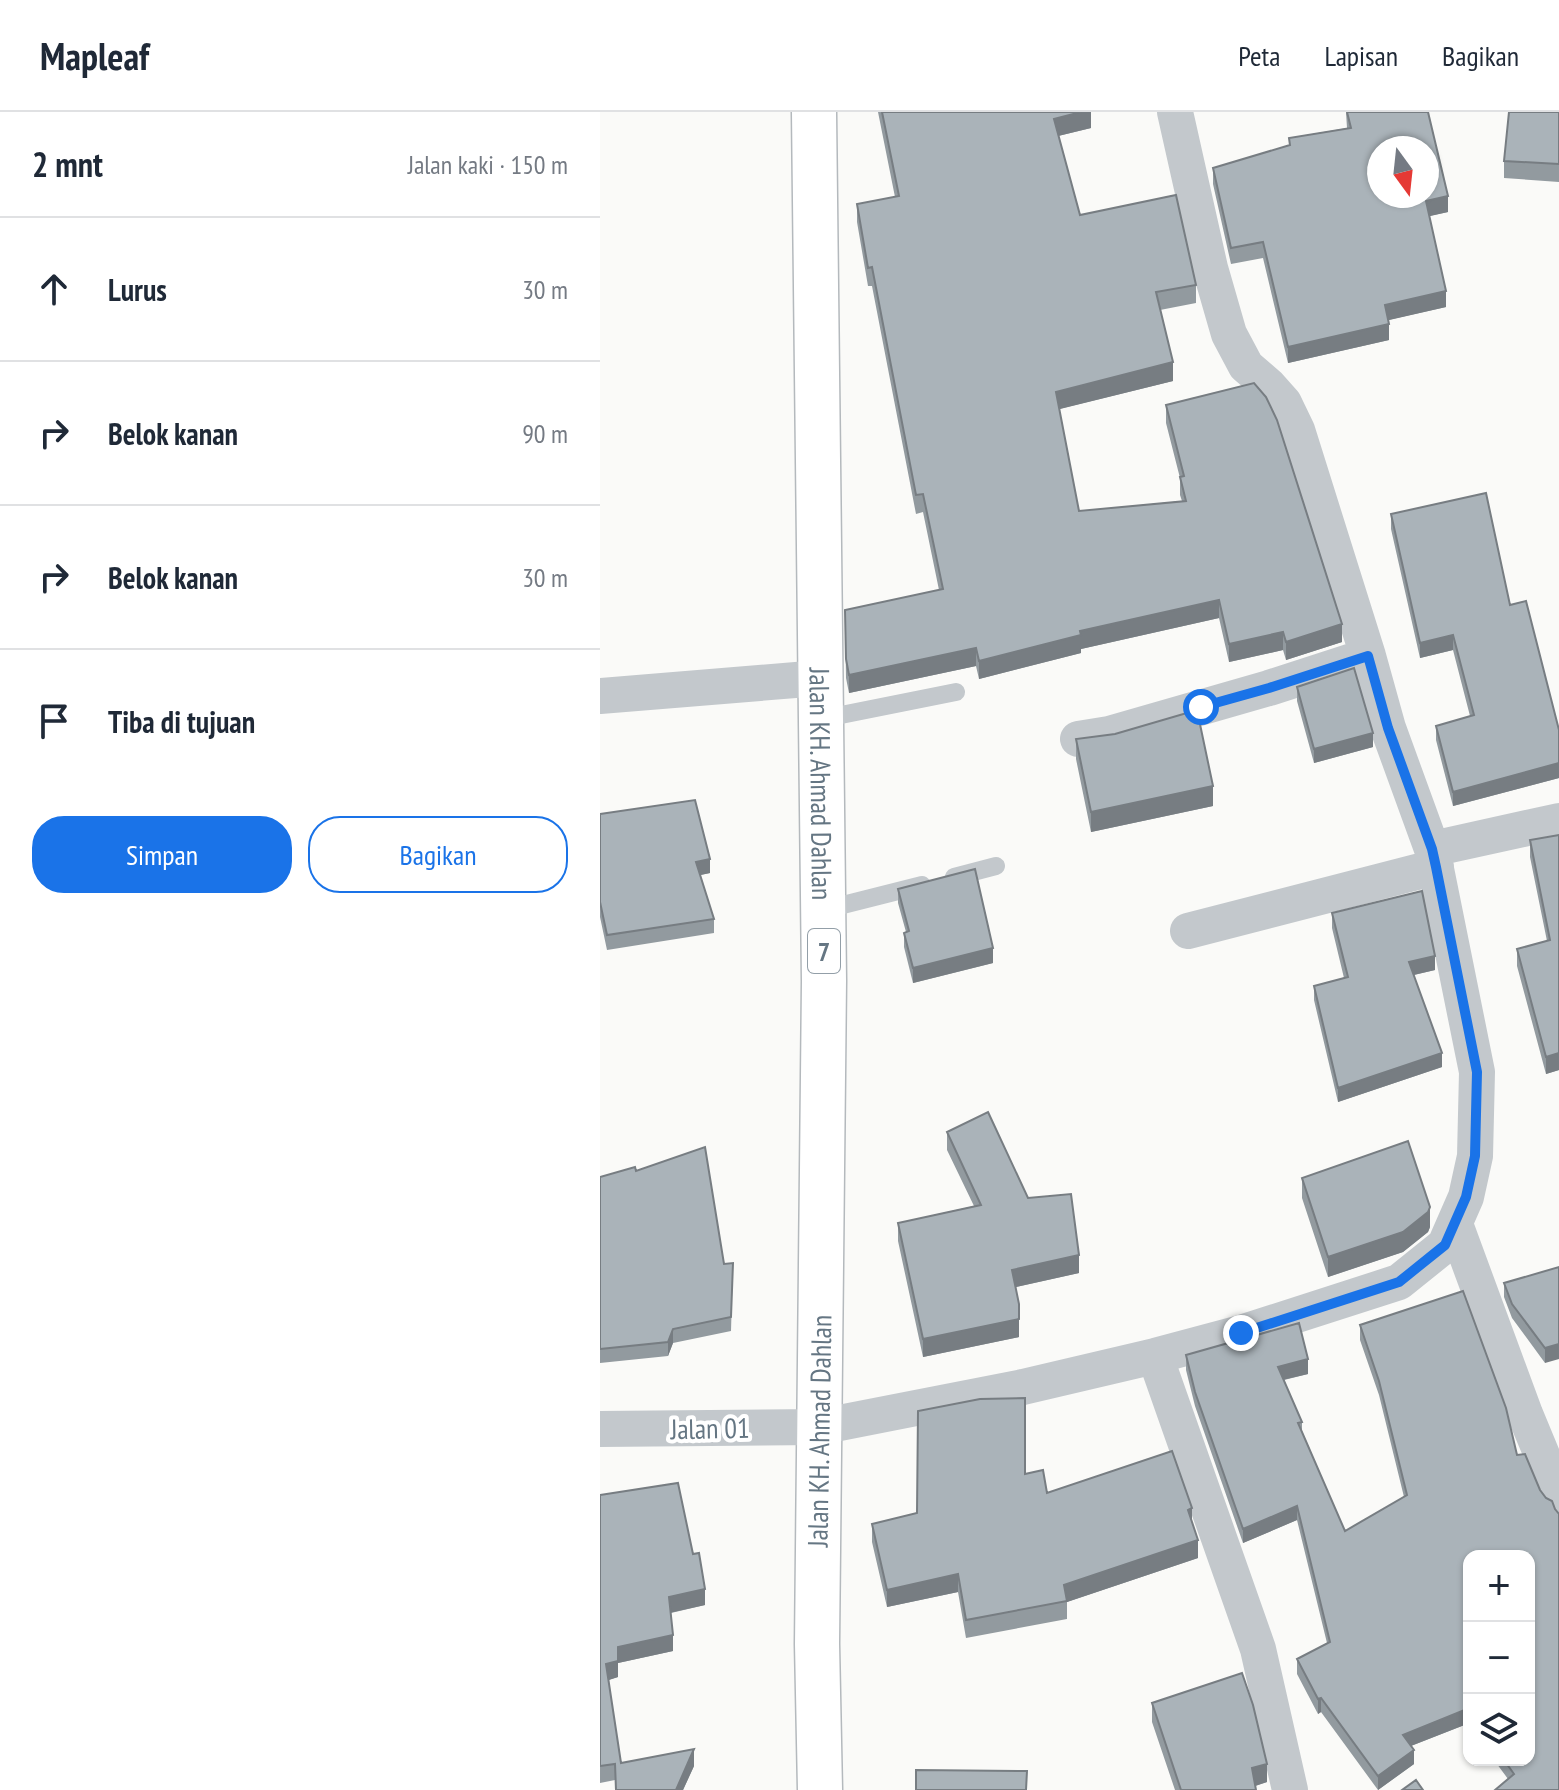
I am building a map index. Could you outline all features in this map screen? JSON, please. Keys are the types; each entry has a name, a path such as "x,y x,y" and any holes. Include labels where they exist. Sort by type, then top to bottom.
{"highway":[{"name":"Jalan KH. Ahmad Dahlan","path":"814,112 823,910 817,1644 820,1790"}],"street":[{"name":"Jalan 01","path":"600,1429 819,1427 1023,1387 1155,1356 1241,1333 1399,1282 1445,1245 1455,1224 1466,1197 1475,1156 1477,1072 1434,858 1388,728 1297,430 1284,403 1246,366 1229,334 1210,268 1175,112"},
{"path":"1078,739 1109,734 1368,656"},
{"path":"600,696 821,698"},
{"path":"1188,931 1559,821"},
{"path":"1455,1224 1525,1414 1559,1496"},
{"path":"1155,1356 1258,1649 1290,1790"}],"lane":[{"path":"821,698 956,692"},
{"path":"823,910 996,866"}],"building":[{"path":"882,112 1081,112 1054,119 1080,215 1176,195 1196,285 1156,292 1173,362 1056,392 1079,511 1186,501 1180,477 1184,476 1166,405 1254,383 1266,397 1277,420 1342,624 1286,642 1283,632 1229,644 1219,600 1080,631 1081,635 979,661 976,648 849,675 845,610 943,589 923,494 916,495 857,204 899,196"},
{"path":"1347,112 1428,112 1434,136 1367,136 1367,208 1428,208 1446,291 1385,305 1389,324 1288,347 1263,242 1231,248 1213,168 1290,145 1289,138 1351,128"},
{"path":"1509,112 1559,112 1559,164 1504,161"},
{"path":"1439,158 1448,196 1439,198"},
{"path":"1486,493 1510,605 1526,601 1559,730 1559,763 1453,792 1436,726 1474,715 1453,635 1420,643 1391,514"},
{"path":"1354,668 1373,733 1314,749 1297,687"},
{"path":"1197,710 1213,786 1091,812 1076,739 1115,734"},
{"path":"695,800 710,859 696,862 714,919 607,935 600,902 600,814"},
{"path":"1559,835 1559,1053 1546,1057 1517,949 1550,940 1530,840"},
{"path":"975,869 993,948 913,968 904,933 909,931 898,889"},
{"path":"1422,891 1435,956 1409,962 1442,1053 1338,1088 1314,986 1348,977 1332,913"},
{"path":"988,1112 1028,1198 1071,1194 1079,1255 1012,1270 1019,1319 923,1339 898,1223 981,1205 947,1132"},
{"path":"1408,1141 1430,1207 1428,1212 1403,1232 1328,1257 1302,1178"},
{"path":"705,1147 724,1264 733,1263 731,1317 673,1329 668,1342 600,1349 600,1177 635,1167 636,1171"},
{"path":"1559,1267 1559,1344 1545,1348 1512,1304 1504,1283"},
{"path":"1463,1291 1506,1408 1517,1455 1525,1454 1540,1490 1552,1501 1559,1514 1559,1790 1495,1790 1514,1774 1508,1766 1535,1766 1535,1550 1463,1550 1463,1711 1403,1735 1414,1750 1378,1776 1321,1698 1318,1699 1297,1659 1330,1642 1297,1506 1243,1529 1195,1392 1186,1355 1299,1323 1308,1359 1278,1367 1302,1422 1298,1423 1345,1531 1407,1495 1379,1381 1360,1325"},
{"path":"1025,1398 1025,1474 1043,1470 1047,1493 1172,1451 1192,1508 1188,1510 1198,1540 1064,1585 1067,1601 966,1620 958,1574 887,1590 872,1524 917,1513 918,1411 980,1399"},
{"path":"678,1483 693,1554 699,1553 705,1589 669,1597 673,1635 618,1647 618,1661 606,1664 621,1763 694,1749 676,1790 616,1790 615,1764 600,1766 600,1495"},
{"path":"1242,1673 1267,1764 1252,1768 1256,1790 1181,1790 1152,1703"},
{"path":"916,1770 1027,1771 1026,1790 916,1790"},
{"path":"1416,1780 1423,1790 1402,1790"}],"route":[{"path":"1201,707 1368,656 1388,728 1432,849 1477,1072 1475,1156 1466,1197 1445,1245 1399,1282 1241,1333"}]}
